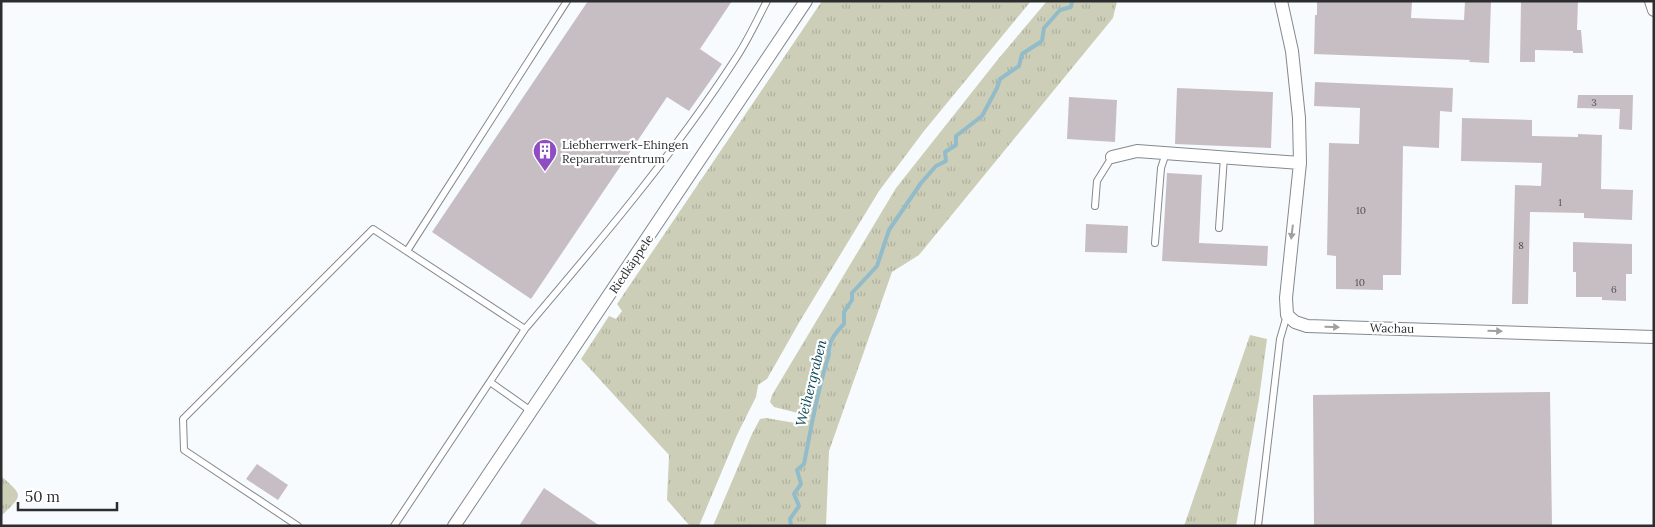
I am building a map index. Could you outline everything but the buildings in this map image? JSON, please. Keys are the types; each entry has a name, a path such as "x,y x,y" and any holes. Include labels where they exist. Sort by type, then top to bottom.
{"street":[{"name":"Riedkäppele","path":"454,526 806,1"},
{"path":"1281,1 1292,51 1299,118 1300,163 1288,273 1287,315"},
{"path":"1651,1 1654,10"},
{"path":"1112,156 1137,151 1300,163"},
{"name":"Wachau","path":"1287,315 1295,322 1307,326 1654,337"}],"lane":[{"path":"407,251 567,1"},
{"path":"394,526 525,329 590,252 696,118 737,56 767,1"},
{"path":"1155,243 1161,168 1166,153"},
{"path":"1095,206 1097,181 1112,156"},
{"path":"1219,228 1224,157"},
{"path":"298,526 184,450 183,419 373,229 525,329"},
{"path":"1258,526 1280,339 1287,315"},
{"path":"490,382 531,411"}],"green space":[{"path":"822,1 1031,1 924,131 879,191 767,379 758,385 756,397 737,435 699,526 690,526 667,500 669,455 581,359 609,316 616,319 622,311 617,304"},
{"path":"1047,1 1117,1 1113,18 919,255 892,272 829,451 826,526 713,526 760,419 766,418 795,423 798,413 774,407 770,402 772,395 896,188 999,58"},
{"path":"1250,335 1267,339 1259,399 1236,526 1184,526"},
{"path":"1,476 14,488 18,496 14,504 1,516"}],"waterway":[{"name":"Weihergraben","path":"791,526 790,519 799,506 794,494 801,484 797,470 804,464 817,397 829,355 829,346 834,336 844,324 844,312 852,300 852,293 877,266 889,230 921,183 936,166 946,161 945,152 956,145 956,136 982,116 1000,79 1019,66 1022,54 1042,41 1044,28 1060,10 1071,7 1072,1"}],"place":[{"name":"Liebherrwerk-Ehingen Reparaturzentrum","path":"545,172"}]}
